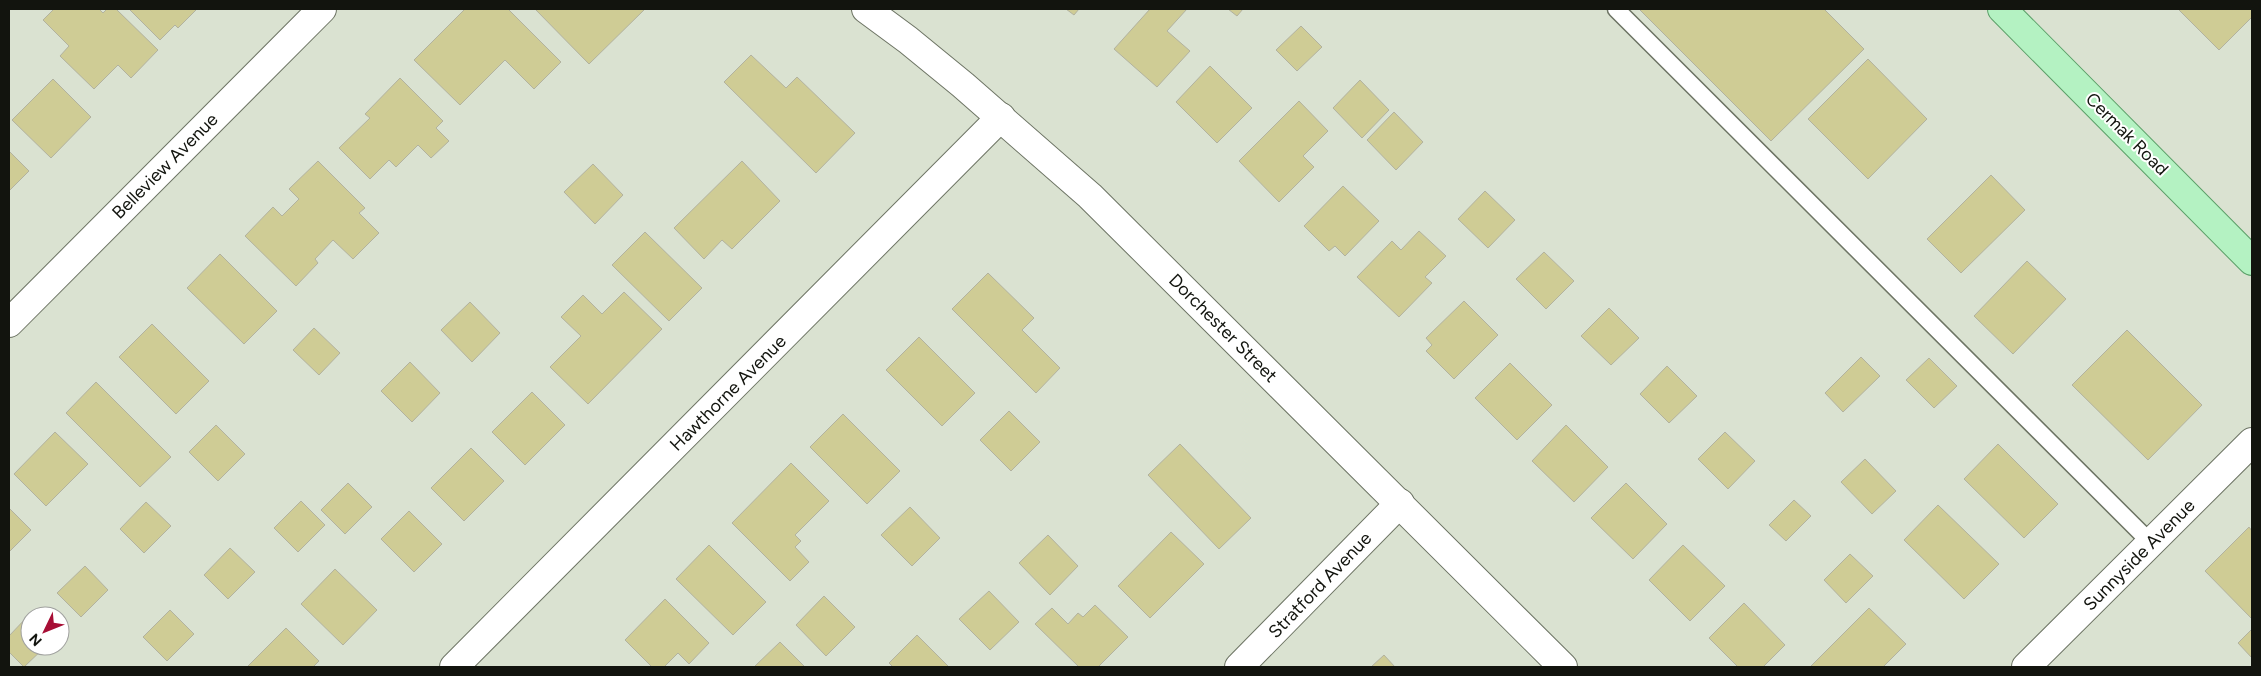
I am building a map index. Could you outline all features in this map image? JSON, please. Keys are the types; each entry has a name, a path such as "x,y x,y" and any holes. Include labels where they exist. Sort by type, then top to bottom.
{"main road":[{"name":"Cermak Road","path":"2002,9 2252,261"}],"street":[{"name":"Belleview Avenue","path":"9,323 322,9"},
{"name":"Dorchester Street","path":"866,9 908,40 1001,117 1090,196 1563,667"},
{"name":"Hawthorne Avenue","path":"454,667 1001,117"},
{"name":"Sunnyside Avenue","path":"2026,667 2252,442"},
{"name":"Stratford Avenue","path":"1239,667 1400,503"}],"lane":[{"path":"1616,9 2151,543"}],"building":[{"path":"54,9 99,9 103,13 107,9 116,9 158,50 131,78 118,65 94,89 60,56 69,46 43,20"},
{"path":"129,9 197,9 178,28 175,25 160,40"},
{"path":"465,9 508,9 561,62 534,89 505,60 460,105 414,60"},
{"path":"535,9 645,9 589,64"},
{"path":"1066,9 1079,9 1074,15"},
{"path":"1150,9 1187,9 1167,31 1190,51 1157,87 1114,49"},
{"path":"1228,9 1243,9 1237,16"},
{"path":"1639,9 1824,9 1864,49 1771,141"},
{"path":"2178,9 2252,9 2252,17 2219,50"},
{"path":"1301,26 1322,47 1297,71 1276,50"},
{"path":"751,55 786,88 797,77 855,133 816,173 724,82"},
{"path":"1868,59 1927,119 1868,179 1808,119"},
{"path":"1210,66 1252,108 1217,143 1176,102"},
{"path":"400,78 443,121 436,128 449,141 431,158 418,145 396,167 389,160 370,179 339,148 370,118 365,114"},
{"path":"53,79 91,117 51,158 12,120"},
{"path":"1360,80 1389,110 1362,138 1333,108"},
{"path":"1299,101 1328,131 1303,156 1314,167 1279,202 1239,161"},
{"path":"1394,112 1423,142 1396,170 1367,140"},
{"path":"9,151 29,171 9,191"},
{"path":"318,161 365,208 359,213 379,233 353,259 333,240 315,259 318,263 296,286 245,236 273,207 282,216 299,199 289,189"},
{"path":"742,161 780,201 732,249 722,240 704,259 674,228"},
{"path":"593,164 623,195 595,224 564,192"},
{"path":"1991,175 2025,210 1961,273 1927,239"},
{"path":"1343,186 1379,221 1345,256 1335,246 1329,251 1304,226"},
{"path":"1485,191 1515,220 1488,248 1458,219"},
{"path":"1419,231 1446,256 1425,277 1432,283 1399,317 1357,277 1392,241 1401,250"},
{"path":"645,232 702,288 669,321 612,265"},
{"path":"1544,252 1574,281 1546,309 1516,279"},
{"path":"220,254 277,311 244,344 187,288"},
{"path":"2027,261 2066,299 2013,354 1974,316"},
{"path":"988,273 1034,318 1022,330 1060,368 1036,393 952,309"},
{"path":"624,292 662,329 588,404 550,367 581,336 561,317 583,295 602,314"},
{"path":"1464,301 1498,335 1454,379 1426,351 1432,345 1426,338"},
{"path":"470,302 500,333 472,362 441,330"},
{"path":"1609,308 1639,338 1611,365 1581,336"},
{"path":"152,324 209,381 176,414 119,357"},
{"path":"314,328 340,353 319,375 293,350"},
{"path":"2127,330 2202,405 2148,460 2072,385"},
{"path":"919,337 975,393 942,426 886,370"},
{"path":"1861,357 1880,376 1843,412 1825,393"},
{"path":"1929,358 1957,386 1934,408 1906,380"},
{"path":"410,362 440,393 412,422 381,391"},
{"path":"1510,363 1552,405 1517,440 1475,398"},
{"path":"1667,366 1697,396 1669,423 1640,394"},
{"path":"96,382 171,457 140,487 66,413"},
{"path":"532,392 565,425 525,465 492,432"},
{"path":"1009,411 1040,442 1011,471 980,440"},
{"path":"843,414 900,471 867,504 810,447"},
{"path":"216,425 245,454 218,481 189,452"},
{"path":"1566,425 1608,467 1574,502 1532,461"},
{"path":"55,432 88,464 46,506 14,474"},
{"path":"1725,432 1755,461 1728,489 1698,459"},
{"path":"1180,444 1251,518 1219,549 1148,475"},
{"path":"1998,444 2058,504 2024,538 1964,479"},
{"path":"471,448 504,481 464,521 431,488"},
{"path":"1865,459 1896,491 1872,514 1841,482"},
{"path":"791,463 829,501 795,535 801,541 795,547 809,562 790,581 732,523"},
{"path":"348,483 372,507 345,534 321,510"},
{"path":"1626,483 1667,524 1633,559 1591,518"},
{"path":"1794,500 1811,516 1786,541 1769,525"},
{"path":"301,501 325,525 298,552 274,528"},
{"path":"146,502 171,526 144,553 120,529"},
{"path":"1938,505 1999,564 1964,599 1904,540"},
{"path":"910,507 940,538 912,566 881,535"},
{"path":"9,508 31,530 9,552"},
{"path":"409,511 442,544 414,572 381,539"},
{"path":"2249,527 2252,531 2252,619 2205,571"},
{"path":"1171,532 1204,564 1150,618 1118,586"},
{"path":"1048,535 1078,566 1050,595 1019,563"},
{"path":"709,545 766,602 733,635 676,579"},
{"path":"1683,545 1725,586 1690,621 1649,580"},
{"path":"230,548 255,572 228,599 204,575"},
{"path":"1850,554 1873,576 1846,603 1824,580"},
{"path":"85,566 108,590 81,617 57,593"},
{"path":"335,569 377,610 343,645 301,604"},
{"path":"989,591 1019,622 990,650 959,619"},
{"path":"824,596 855,627 826,656 796,625"},
{"path":"665,599 709,643 689,664 678,653 664,667 652,667 625,640"},
{"path":"1744,603 1785,645 1763,667 1738,667 1709,638"},
{"path":"1095,605 1128,637 1098,667 1079,667 1035,624 1052,608 1068,624 1078,613 1083,617"},
{"path":"1869,608 1906,644 1883,667 1810,667"},
{"path":"170,610 194,634 167,661 143,637"},
{"path":"20,624 20,656 36,656 24,667 9,652 9,636"},
{"path":"286,628 319,661 313,667 247,667"},
{"path":"2252,629 2252,658 2238,643"},
{"path":"917,635 947,667 893,667 889,663"},
{"path":"780,642 805,667 754,667"},
{"path":"1384,655 1395,667 1371,667"}]}
